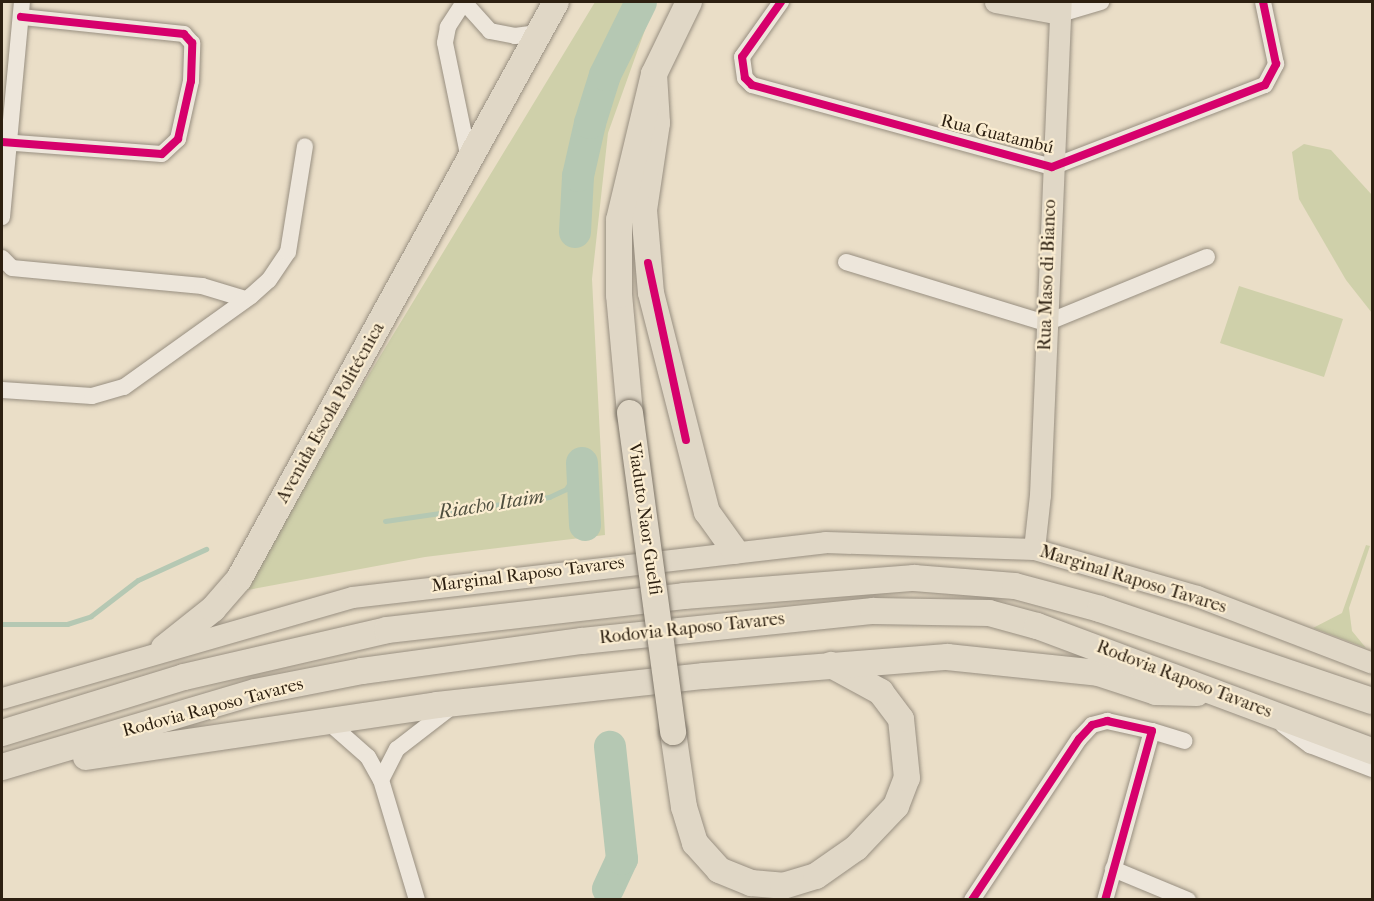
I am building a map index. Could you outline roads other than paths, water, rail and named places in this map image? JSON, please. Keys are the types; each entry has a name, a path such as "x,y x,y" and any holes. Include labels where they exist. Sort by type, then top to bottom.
{"highway":[{"name":"Avenida Escola Politécnica","path":"164,648 213,609 239,579 340,401 468,154 556,2"},
{"path":"689,2 654,74 657,123 644,210 651,293 707,512 735,551"},
{"name":"Viaduto Naor Guelfi","path":"654,74 620,220 619,295 630,413 684,807 695,843 719,870 751,883 783,886 816,876 856,848 896,806 907,778 901,719 881,692 831,664"},
{"name":"Rodovia Raposo Tavares","path":"2,733 184,677 387,630 672,597 914,578 1016,586 1100,609 1372,701"},
{"name":"Rodovia Raposo Tavares","path":"2,767 255,692 362,671 582,640 873,611 989,613 1088,642 1372,752"},
{"path":"2,772 326,720 831,664 947,657 1098,673 1156,692 1222,694"}],"main road":[{"path":"995,2 1061,8"},
{"name":"Rua Maso di Bianco","path":"1034,549 1061,8"},
{"name":"Marginal Raposo Tavares","path":"2,698 164,648 352,597 735,551 837,542 1034,549 1197,596 1372,663"}],"street":[{"path":"468,154 446,61 448,27 464,2 490,31 515,36 536,33"},
{"name":"Rua Guatambú","path":"782,2 750,41 740,64 752,85 1052,167 1266,85 1272,77 1276,64 1263,2"},
{"path":"1061,8 1101,2"},
{"path":"2,218 5,142 22,9 184,34 192,43 191,81 178,139 162,154 5,142"},
{"path":"2,390 92,396 141,379 270,280 288,252 305,146"},
{"path":"846,262 1046,323 1207,257"},
{"path":"2,260 12,268 202,286 245,299"},
{"path":"381,780 397,749 454,704"},
{"path":"1266,712 1310,745 1372,769"},
{"path":"326,720 368,757 381,780 417,900"},
{"path":"972,900 1079,739 1092,725 1107,720 1152,730 1184,741"},
{"path":"1105,900 1147,758 1152,730"},
{"path":"1113,869 1188,900"}],"waterway":[{"path":"575,232 578,176 590,123 605,75 641,2"},
{"name":"Riacho Itaim","path":"385,521 549,497 566,489 582,463"},
{"path":"582,463 585,525"},
{"name":"Riacho Itaim","path":"2,624 67,624 91,616 138,580 206,549"},
{"path":"608,889 622,859 610,747"},
{"path":"602,900 608,889 615,900"}]}
